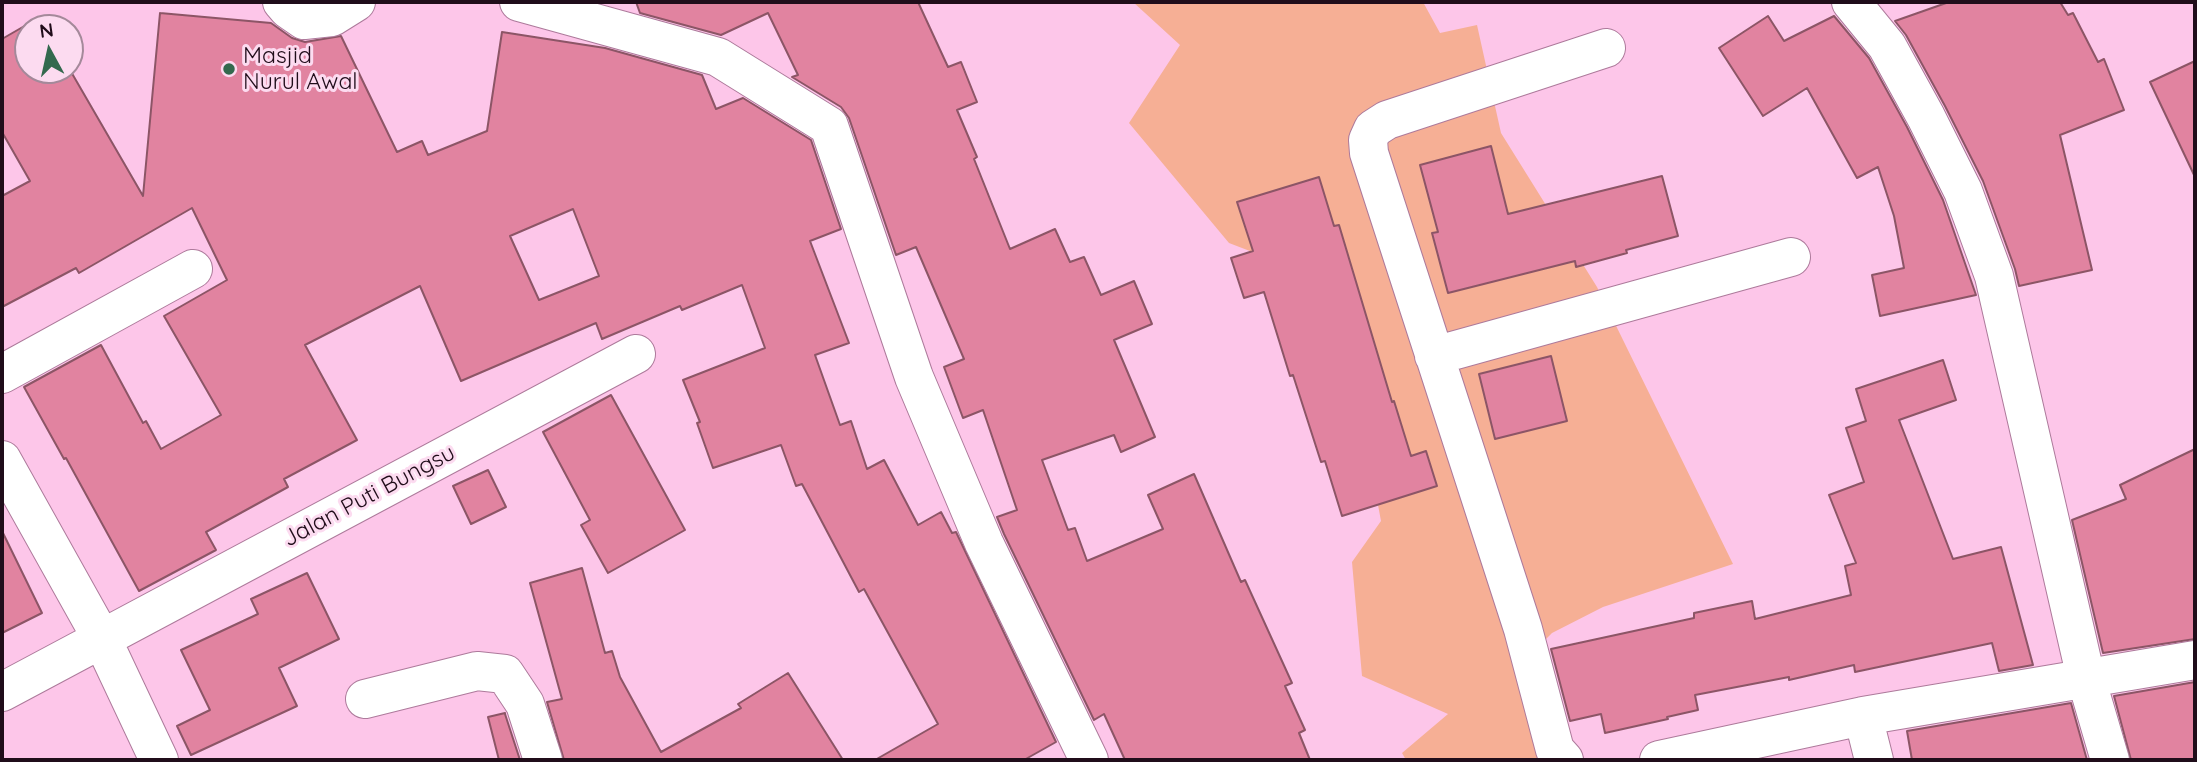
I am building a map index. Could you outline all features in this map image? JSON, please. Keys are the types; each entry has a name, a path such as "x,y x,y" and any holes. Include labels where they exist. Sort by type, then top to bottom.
{"street":[{"path":"282,2 304,20 332,17 356,2"},
{"path":"519,2 718,57 829,126 914,377 984,543 1089,760"},
{"path":"1851,2 1887,46 1926,117 1963,191 1994,276 2085,678 2110,760"},
{"path":"1564,760 1555,750 1523,629 1434,356 1368,140 1373,129 1387,120 1606,48"},
{"path":"1434,356 1791,257"},
{"path":"2,374 193,269"},
{"name":"Jalan Puti Bungsu","path":"2,692 636,354"},
{"path":"2,460 102,639 159,760"},
{"path":"1659,760 1863,716 2195,660"},
{"path":"365,699 477,671 505,674 525,704 542,760"},
{"path":"1863,716 1874,760"}],"shaded area":[{"path":"1133,2 1423,2 1440,33 1477,25 1501,133 1597,287 1733,564 1603,607 1552,633 1545,640 1563,725 1581,760 1406,760 1402,753 1448,714 1362,676 1352,562 1381,521 1367,446 1328,281 1229,243 1129,123 1180,45"}],"building":[{"path":"636,2 918,2 948,67 961,62 977,102 957,110 1010,249 1055,229 1070,262 1084,257 1101,295 1134,281 1152,324 1114,340 1155,437 1121,452 1114,435 1042,460 1068,530 1075,528 1087,561 1163,529 1148,495 1194,474 1241,582 1245,580 1292,683 1285,686 1305,730 1299,733 1310,760 1125,760 1104,714 1094,720 1004,534 997,517 1017,510 983,410 963,418 944,367 964,359 916,247 896,255 849,118 841,107 792,77 798,75 768,13 721,35 640,13"},
{"path":"1949,2 2060,2 2068,15 2073,13 2098,62 2104,59 2124,110 2060,135 2092,270 2019,286 1983,181 1906,35 1895,21"},
{"path":"160,13 271,23 292,38 305,42 341,36 397,152 422,141 428,155 487,131 502,32 605,48 702,75 716,109 743,98 811,140 841,229 810,241 849,343 815,355 840,425 851,421 867,469 884,460 918,525 941,512 952,533 956,532 1056,742 1024,760 875,760 938,724 864,589 859,592 802,484 796,486 781,445 713,468 697,423 700,422 683,380 765,348 742,285 682,310 680,306 602,339 596,323 461,381 420,286 305,345 357,440 284,479 288,487 206,532 216,550 139,591 24,387 101,345 143,423 146,421 161,449 221,415 164,316 227,280 192,208 79,273 76,268 2,307 2,196 30,181 2,132 2,39 14,32 14,84 78,84 143,196","holes":["573,209 599,276 539,300 510,236"]},
{"path":"1768,16 1784,41 1834,16 1869,58 1943,200 1976,295 1880,316 1872,275 1904,268 1894,216 1878,167 1857,178 1807,88 1763,116 1719,48"},
{"path":"2195,61 2195,177 2150,82"},
{"path":"1491,146 1508,214 1662,176 1678,236 1576,267 1575,261 1448,293 1432,233 1438,232 1420,165"},
{"path":"1319,177 1334,226 1339,225 1411,456 1426,451 1437,486 1342,516 1325,461 1321,462 1293,375 1290,376 1264,292 1244,298 1231,258 1253,251 1237,202"},
{"path":"1551,356 1567,421 1495,439 1479,374"},
{"path":"1943,360 1956,400 1899,420 1953,559 2001,547 2033,665 1999,671 1992,643 1855,672 1854,665 1789,680 1789,677 1695,695 1698,710 1605,733 1601,714 1570,721 1551,649 1694,618 1694,613 1752,601 1755,619 1851,595 1845,566 1856,563 1829,495 1864,482 1846,428 1866,421 1856,389"},
{"path":"611,395 685,530 608,573 581,525 590,520 543,432"},
{"path":"2195,449 2195,639 2103,653 2072,520 2126,499 2120,485"},
{"path":"488,470 506,507 471,524 453,486"},
{"path":"2,531 42,613 2,633"},
{"path":"582,568 605,653 612,651 620,677 661,752 741,708 738,704 788,673 843,760 564,760 547,702 562,699 530,583"},
{"path":"307,573 339,639 279,668 297,706 191,755 177,726 210,710 181,650 258,614 251,599"},
{"path":"2195,682 2195,760 2131,760 2114,696"},
{"path":"2071,703 2087,760 1912,760 1907,731"},
{"path":"505,713 520,760 499,760 488,717"}],"place":[{"name":"Masjid Nurul Awal","path":"229,69"}]}
